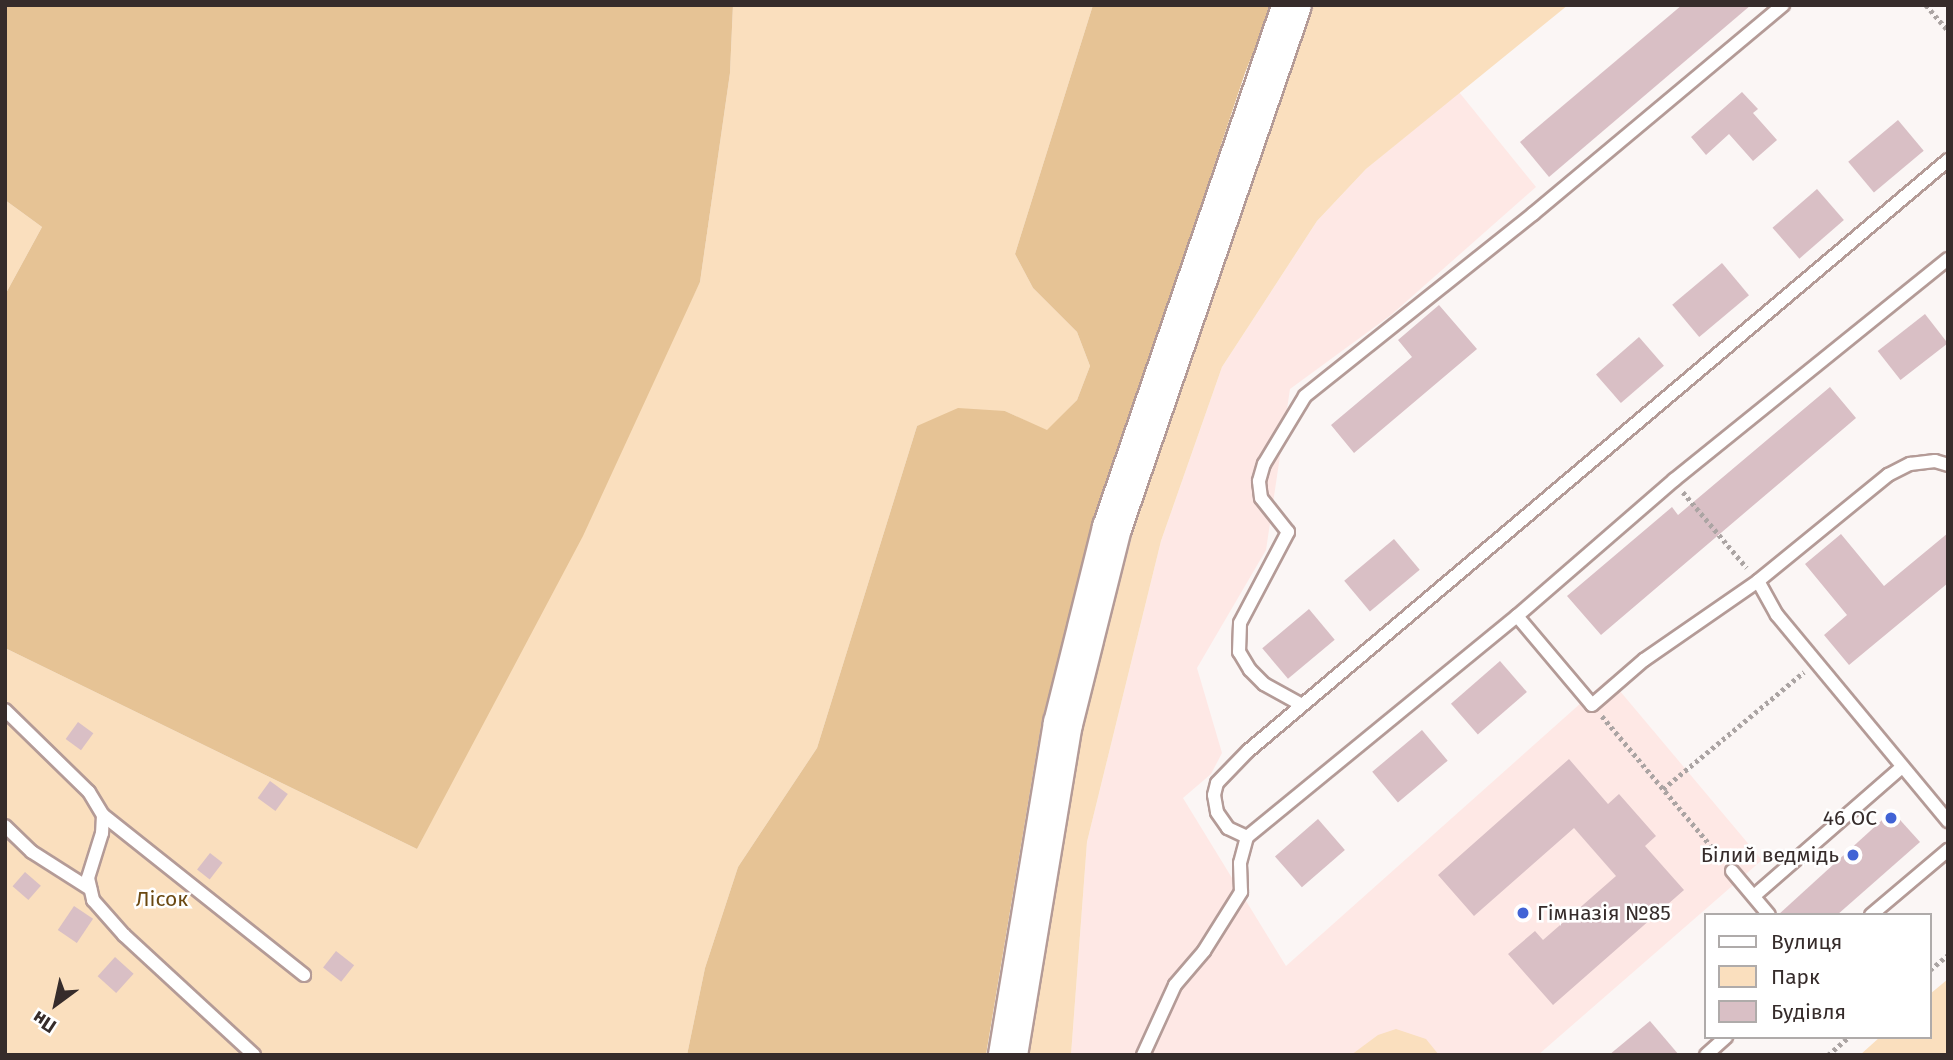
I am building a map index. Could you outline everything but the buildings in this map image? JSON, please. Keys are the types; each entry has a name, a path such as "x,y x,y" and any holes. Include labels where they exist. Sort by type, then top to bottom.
{"main road":[{"path":"1008,1055 1063,724 1112,528 1292,5"}],"lane":[{"path":"1302,705 1265,684 1250,670 1239,652 1240,623 1288,532 1261,498 1259,481 1264,464 1305,396 1533,214 1783,5"},
{"path":"1247,837 1228,828 1217,812 1214,795 1217,783 1248,751 1948,160"},
{"path":"1143,1055 1175,985 1204,951 1241,892 1240,863 1247,837 1517,616 1674,480 1948,258"},
{"path":"1517,616 1592,705 1644,660 1758,582 1888,475 1910,464 1935,461 1948,465"},
{"path":"1758,582 1777,615 1948,821"},
{"path":"5,710 89,792 103,815 304,975"},
{"path":"1754,897 1902,767"},
{"path":"103,815 102,833 88,878 93,900 124,935 254,1055"},
{"path":"5,826 32,852 90,889"},
{"path":"1873,913 1948,850"},
{"path":"1732,871 1767,913"},
{"path":"1706,1055 1724,1039"}],"path":[{"path":"1926,5 1948,30"},
{"path":"1674,480 1758,582"},
{"path":"1663,789 1816,662"},
{"path":"1592,705 1732,871"},
{"path":"1932,968 1948,955"},
{"path":"1832,1054 1847,1039"}],"shaded area":[{"path":"5,5 733,5 730,73 700,282 583,536 417,849 5,648 5,295 42,227 5,200"},
{"path":"1093,5 1272,5 1245,73 1095,523 1042,720 986,1055 687,1055 705,968 738,867 817,748 917,426 958,408 1005,411 1047,430 1077,400 1090,366 1077,332 1033,288 1015,254"},
{"path":"1459,92 1536,187 1391,315 1290,389 1266,550 1197,668 1222,753 1211,774 1183,798 1286,966 1609,678 1762,860 1538,1055 1071,1055 1087,842 1161,541 1222,367 1317,221 1366,169"}],"green space":[{"name":"Лісок","path":"733,5 1093,5 1015,254 1033,288 1077,332 1090,366 1077,400 1047,431 1005,411 917,426 817,748 738,867 705,968 687,1055 5,1055 5,648 417,849 700,282 730,73"},
{"path":"1312,5 1568,5 1366,169 1317,221 1222,367 1161,541 1087,842 1071,1055 1027,1055 1082,727 1132,536 1283,82"},
{"path":"5,200 42,227 5,295"},
{"path":"1948,979 1948,1055 1860,1055 1878,1039 1932,1039 1932,992"},
{"path":"1396,1029 1426,1039 1439,1055 1351,1055 1378,1035"}],"place":[{"name":"46 ОС","path":"1891,818"},
{"name":"Білий ведмідь","path":"1853,855"},
{"name":"Гімназія №85","path":"1523,913"}]}
